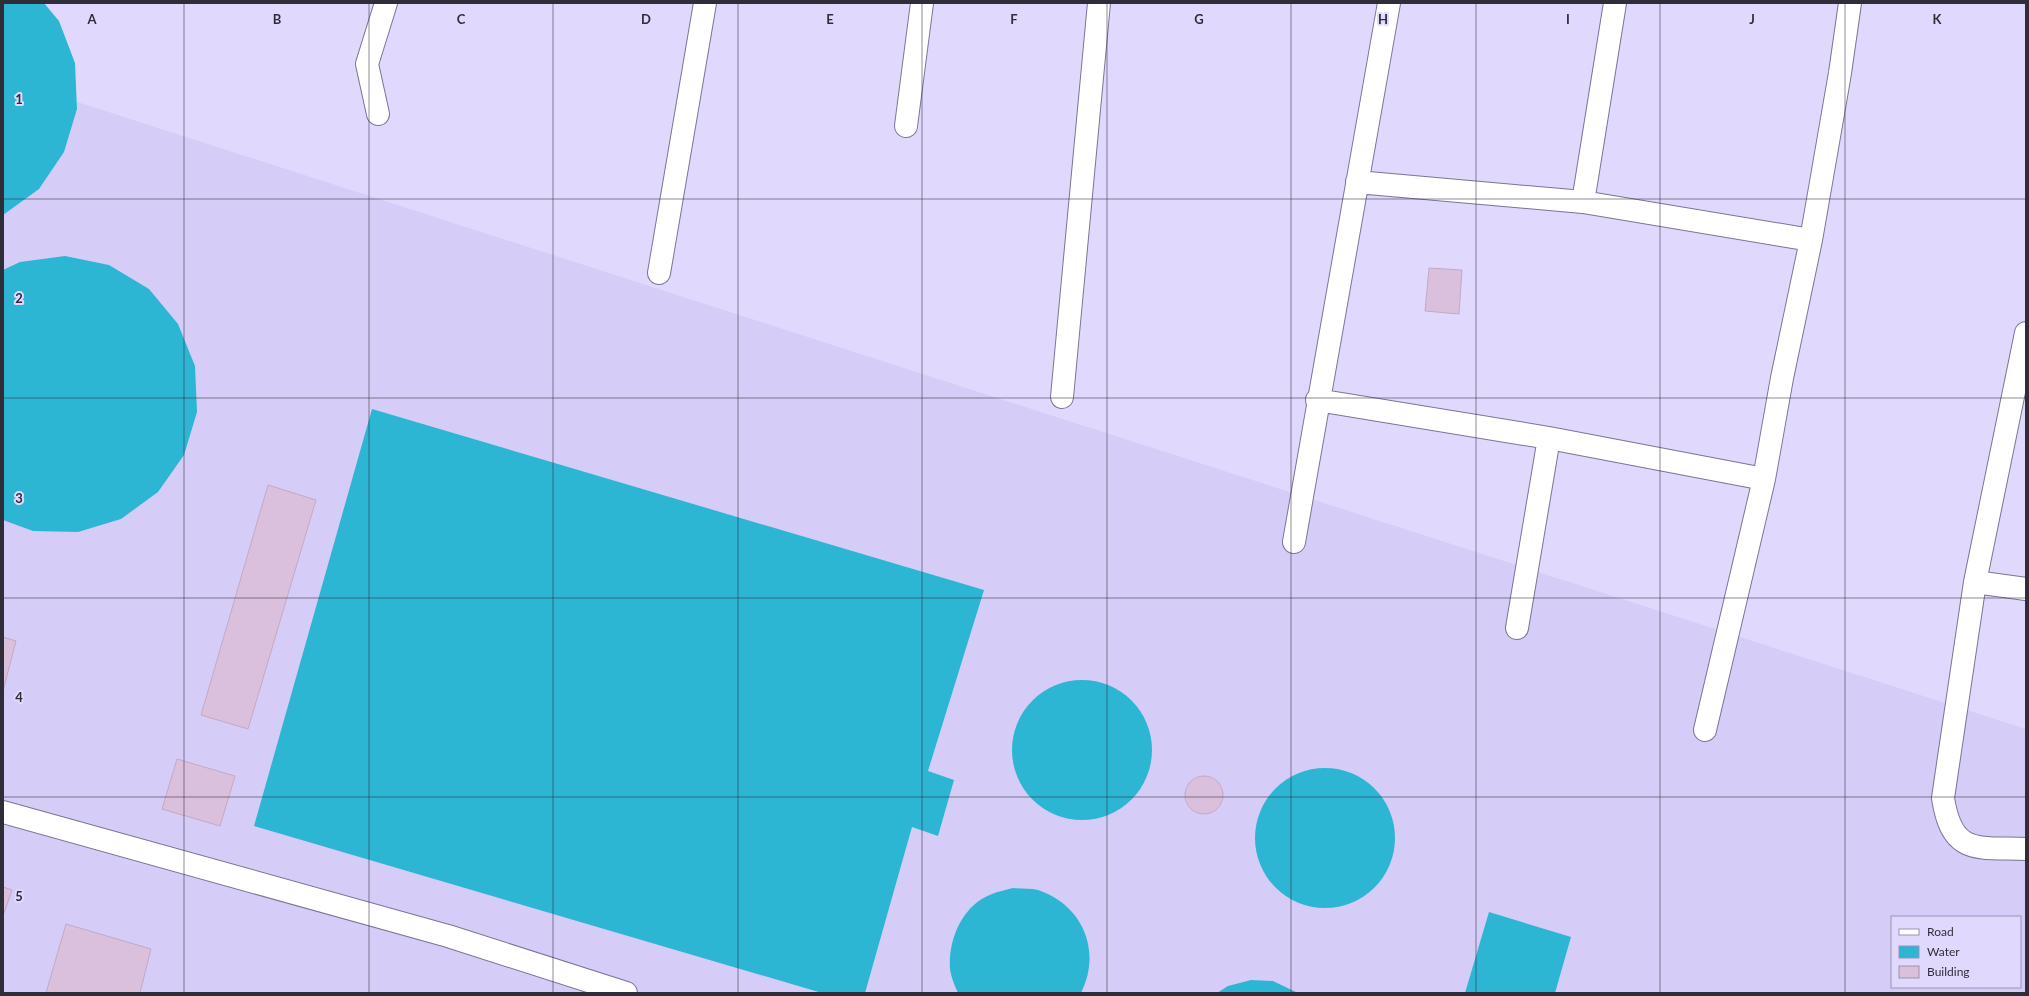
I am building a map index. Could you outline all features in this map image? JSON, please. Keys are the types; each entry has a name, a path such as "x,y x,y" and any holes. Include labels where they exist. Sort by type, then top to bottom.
{"street":[{"path":"378,114 367,64 386,3"},
{"path":"659,273 705,3"},
{"path":"906,126 922,3"},
{"path":"1062,397 1099,3"},
{"path":"1294,542 1317,400 1388,3"},
{"path":"1583,202 1615,3"},
{"path":"1705,730 1764,479 1782,378 1811,240 1840,73 1850,3"},
{"path":"1357,182 1583,202 1811,240"},
{"path":"2026,333 1975,582 1943,798 1946,817 1953,832 1963,842 1981,847 2026,849"},
{"path":"1317,400 1549,438 1764,479"},
{"path":"1516,628 1549,438"},
{"path":"1975,582 2026,589"},
{"path":"3,812 448,936 626,993"}],"shaded area":[{"path":"3,78 2026,729 2026,993 3,993"}],"water":[{"path":"3,3 44,3 59,21 75,63 77,109 64,152 39,189 3,215"},
{"path":"65,256 109,265 149,289 178,324 195,366 197,412 184,455 158,492 121,519 78,532 33,531 3,520 3,270 20,262"},
{"path":"372,409 984,590 928,771 954,780 938,836 912,827 865,993 822,993 254,826"},
{"path":"1089,680 1109,685 1132,700 1147,723 1151,736 1151,764 1147,777 1132,800 1109,815 1096,819 1075,820 1055,815 1032,800 1017,777 1013,764 1012,743 1017,723 1032,700 1055,685 1068,681"},
{"path":"1332,768 1352,773 1375,788 1390,811 1394,824 1394,852 1390,865 1375,888 1352,903 1339,907 1318,908 1298,903 1275,888 1260,865 1256,852 1255,831 1260,811 1275,788 1298,773 1311,769"},
{"path":"1013,888 1038,890 1054,897 1067,907 1077,918 1084,931 1088,946 1089,961 1087,977 1081,993 958,993 950,969 950,958 954,935 959,925 972,906 982,899 995,893"},
{"path":"1489,912 1571,937 1555,993 1465,993"},
{"path":"1251,980 1273,981 1298,993 1217,993 1228,986"}],"building":[{"path":"1429,268 1462,270 1459,314 1425,311"},
{"path":"268,485 316,500 248,729 201,715"},
{"path":"3,637 16,641 3,691"},
{"path":"177,759 235,776 220,826 162,809"},
{"path":"1204,776 1214,779 1220,785 1223,795 1220,805 1214,811 1204,814 1194,811 1188,805 1185,795 1188,785 1194,779"},
{"path":"3,887 12,890 3,916"},
{"path":"66,924 151,949 140,993 46,993"}]}
